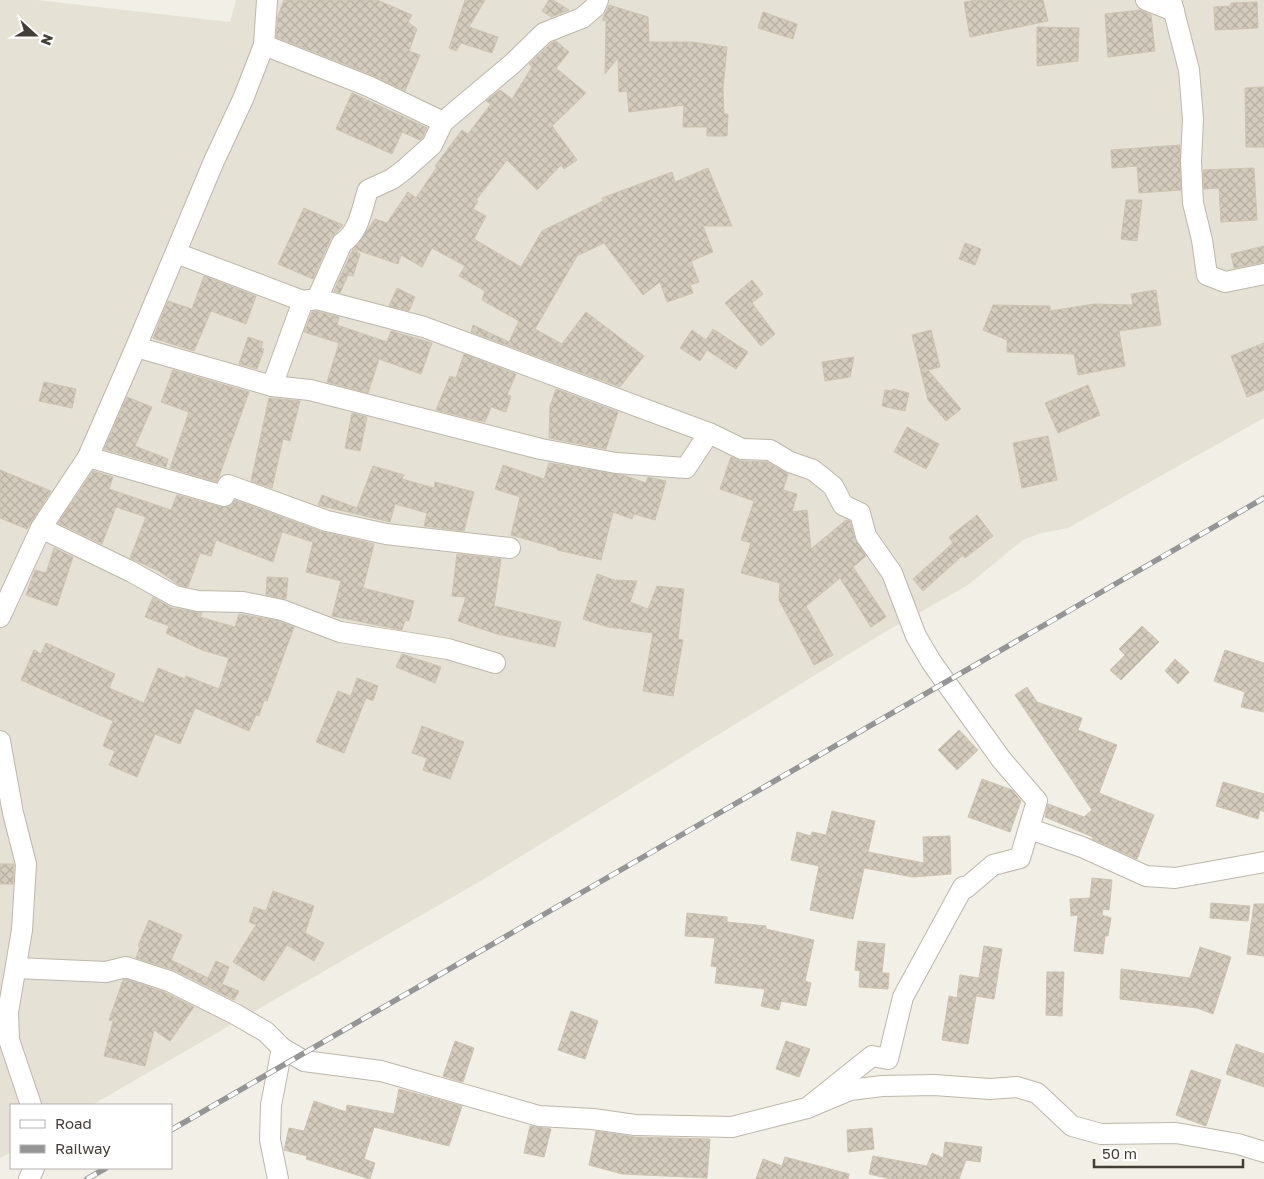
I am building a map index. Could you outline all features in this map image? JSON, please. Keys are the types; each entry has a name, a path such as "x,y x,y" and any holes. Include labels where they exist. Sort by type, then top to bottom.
{"street":[{"path":"0,617 40,528 88,457 136,347 264,45 267,0"},
{"path":"272,386 310,300 342,243 348,240 356,227 368,190 392,179 432,145 443,122 512,64 544,33 582,18 595,7 598,0"},
{"path":"1146,0 1172,6 1189,70 1193,119 1191,161 1193,204 1202,240 1207,274 1225,282 1264,274"},
{"path":"264,45 368,86 443,122"},
{"path":"176,253 310,300 424,327 709,433 742,449 770,450 790,462 813,470 833,486 843,506 860,513 866,536 892,573 916,636 932,663 1001,759 1037,801 1020,858 993,865 980,878 966,888 963,887 903,997 888,1059 872,1056 807,1108"},
{"path":"136,347 272,386 310,390 541,449 616,463 686,468 709,433"},
{"path":"88,457 224,496 228,485 327,521 386,534 510,548"},
{"path":"40,528 130,571 176,596 198,601 243,602 282,610 340,632 448,649 495,663"},
{"path":"0,741 13,813 26,864 25,901 4,1040 31,1104"},
{"path":"1030,829 1082,847 1146,876 1175,878 1264,862"},
{"path":"16,968 106,972 126,967 169,981 235,1014 266,1032 282,1048 304,1061 381,1071 539,1116 593,1119 635,1125 732,1126 807,1108 850,1090 882,1086 934,1085 990,1089 1017,1087 1037,1093 1072,1126 1101,1134 1176,1133 1238,1144 1264,1152"},
{"path":"278,1179 270,1140 271,1105 282,1048"}],"shaded area":[{"path":"0,0 37,0 230,22 236,0 1264,0 1264,418 1068,528 1038,534 1023,540 968,585 880,635 484,879 94,1104 10,1104 10,1153 0,1158"}],"building":[{"path":"284,0 377,0 412,15 408,22 417,29 409,51 420,55 405,91 372,75 276,37 278,16"},
{"path":"465,0 485,0 469,27 498,37 492,53 461,43 456,51 449,48"},
{"path":"549,0 553,0 569,10 551,17 542,11"},
{"path":"978,0 1043,0 1048,21 970,37 964,2"},
{"path":"1257,2 1258,28 1215,30 1214,7 1231,6 1231,3"},
{"path":"609,5 648,17 649,42 692,42 727,47 723,89 724,114 728,114 727,136 707,136 707,127 683,127 684,105 629,112 627,91 619,92 618,58 605,74 606,21 602,20"},
{"path":"1140,10 1151,15 1155,51 1108,57 1105,14"},
{"path":"763,12 797,24 793,39 758,28"},
{"path":"1037,27 1079,28 1078,61 1037,66"},
{"path":"556,41 569,52 556,68 586,93 552,126 577,160 564,169 561,165 537,190 507,160 476,200 478,201 473,209 486,216 474,239 521,267 542,231 603,201 602,198 672,172 675,182 708,168 732,226 703,226 713,252 691,261 699,282 690,285 693,293 667,302 660,282 643,295 604,243 577,256 535,329 562,344 586,312 644,356 620,387 471,332 473,325 509,342 519,321 482,300 485,291 459,276 465,266 432,248 422,267 401,255 398,264 354,249 375,219 387,223 408,192 416,198 437,167 435,166 462,130 468,134 491,104 486,101 500,90 512,99 532,67 529,64 551,43"},
{"path":"1264,87 1264,147 1246,147 1245,88"},
{"path":"352,93 427,128 422,138 420,140 402,132 392,154 336,129"},
{"path":"1180,145 1181,190 1139,193 1137,166 1112,168 1111,150"},
{"path":"1254,168 1257,220 1221,222 1219,188 1204,189 1203,170"},
{"path":"1126,200 1142,200 1137,241 1121,239"},
{"path":"304,208 343,225 331,238 313,279 278,264"},
{"path":"965,243 981,249 975,265 959,259"},
{"path":"1264,246 1264,262 1234,268 1231,254"},
{"path":"353,249 360,254 353,276 348,275 340,293 334,291"},
{"path":"204,276 256,296 246,324 211,311 194,351 153,338 168,301 192,309"},
{"path":"752,280 763,294 752,303 775,334 761,346 725,303"},
{"path":"397,288 415,297 409,311 389,306"},
{"path":"1156,290 1161,325 1119,331 1125,366 1078,375 1074,354 1007,352 1007,340 983,330 993,305 1050,306 1050,311 1094,304 1133,305 1131,294"},
{"path":"316,311 339,317 337,325 387,342 391,331 432,343 421,374 379,359 368,393 327,382 339,343 304,332 312,312"},
{"path":"713,329 748,352 736,369 707,350 700,361 680,348 692,330 706,340"},
{"path":"931,330 940,367 928,370 961,409 946,421 928,400 912,335"},
{"path":"248,337 263,342 261,348 264,349 257,369 239,364"},
{"path":"1264,343 1264,390 1247,397 1231,356"},
{"path":"464,354 516,374 507,395 511,396 506,412 491,407 485,422 436,410 450,376 456,378"},
{"path":"854,357 850,377 825,381 822,362"},
{"path":"173,370 249,392 217,482 170,468 189,412 161,402"},
{"path":"44,382 76,389 72,408 39,401"},
{"path":"1088,385 1100,415 1058,433 1045,403"},
{"path":"556,389 618,412 606,449 549,438 550,406"},
{"path":"893,389 909,393 905,411 882,406 885,390 893,391"},
{"path":"127,397 152,407 135,446 168,459 166,467 104,449"},
{"path":"269,398 300,401 290,441 283,439 272,488 251,481"},
{"path":"352,413 367,417 360,451 345,448"},
{"path":"907,427 939,444 926,469 894,452"},
{"path":"1048,436 1057,480 1022,488 1013,443"},
{"path":"731,457 741,461 767,462 788,474 783,490 797,494 792,512 807,510 811,549 846,520 850,521 855,539 866,556 853,567 886,617 871,627 840,578 806,606 833,655 814,665 779,600 780,583 741,573 751,543 741,540 754,501 720,489"},
{"path":"549,463 623,475 646,483 648,477 666,481 655,520 634,514 632,519 613,512 601,560 557,550 557,548 511,535 520,497 495,489 503,465 544,479"},
{"path":"373,466 404,475 402,479 434,488 435,482 474,492 464,531 424,526 427,513 395,504 390,522 318,505 322,495 357,508"},
{"path":"0,470 51,491 27,529 0,518"},
{"path":"93,471 113,477 109,489 171,510 177,495 221,507 231,505 235,500 323,532 374,544 363,588 414,601 409,621 405,620 402,630 332,616 341,581 306,572 313,542 282,532 273,562 216,540 211,556 200,553 188,587 179,585 159,571 130,558 146,517 116,507 102,544 58,523"},
{"path":"977,515 993,536 965,558 963,555 923,591 913,579 953,543 949,537"},
{"path":"54,548 73,557 57,606 26,595 35,570 46,573"},
{"path":"457,554 501,559 494,606 561,622 555,647 497,634 458,621 466,597 452,596"},
{"path":"597,574 614,580 637,581 630,602 648,609 657,586 684,589 678,639 683,640 673,696 643,691 653,633 608,627 583,619"},
{"path":"267,577 288,578 286,599 266,595"},
{"path":"153,597 172,608 202,613 200,617 235,627 239,614 279,621 294,627 267,701 264,700 259,716 256,715 249,731 195,708 180,744 155,734 137,777 109,765 115,751 103,746 113,721 21,680 34,650 41,654 46,643 115,674 109,688 144,703 158,668 185,679 186,676 219,689 229,658 202,650 166,633 169,626 145,617"},
{"path":"1142,626 1159,642 1121,680 1110,670 1125,655 1119,649"},
{"path":"1225,650 1264,663 1264,712 1241,707 1245,692 1214,681"},
{"path":"402,654 441,667 435,683 396,667"},
{"path":"1175,659 1189,672 1178,684 1165,671"},
{"path":"357,678 378,686 373,701 366,698 344,753 316,742 338,691 351,696"},
{"path":"1027,687 1037,702 1082,718 1078,730 1117,745 1099,793 1154,815 1137,859 1092,839 1093,837 1045,817 1048,804 1084,817 1092,810 1015,695"},
{"path":"422,726 464,742 450,779 423,770 427,758 412,753"},
{"path":"959,730 978,750 957,770 938,750"},
{"path":"982,779 1012,790 1021,801 1010,832 968,817"},
{"path":"1223,782 1264,794 1264,812 1260,810 1258,819 1216,806"},
{"path":"832,811 875,821 868,852 924,863 923,837 950,836 951,874 913,877 864,868 853,919 810,910 819,866 791,860 797,832 811,836 812,832 826,835"},
{"path":"0,864 14,864 13,884 0,884"},
{"path":"1092,878 1112,880 1109,910 1103,909 1102,915 1111,918 1108,936 1105,936 1103,954 1074,951 1078,915 1071,916 1070,899 1090,898"},
{"path":"273,891 314,906 305,933 324,943 314,961 287,945 264,981 233,962 256,925 249,922 254,907 266,911"},
{"path":"1211,903 1250,906 1248,921 1210,918"},
{"path":"1254,904 1264,904 1264,956 1247,954"},
{"path":"687,913 727,917 727,922 766,926 766,929 814,940 805,981 811,983 806,1006 781,1001 779,1010 761,1006 765,989 715,983 717,967 711,966 715,938 685,936"},
{"path":"149,920 182,935 171,960 208,978 216,961 229,967 222,984 239,991 234,1000 174,970 136,958 140,947 138,946"},
{"path":"858,941 885,944 882,973 889,973 888,989 859,987 860,971 855,970"},
{"path":"984,946 1002,949 994,999 976,996 968,1044 942,1040 949,996 957,998 960,975 979,978"},
{"path":"1200,947 1231,957 1213,1014 1197,1008 1120,999 1121,969 1190,978"},
{"path":"1047,972 1064,972 1062,1016 1046,1015"},
{"path":"126,979 164,992 194,1007 170,1041 154,1030 145,1066 104,1056 113,1021 109,1020 123,980"},
{"path":"571,1011 598,1021 585,1059 558,1050"},
{"path":"455,1041 474,1048 463,1082 443,1076"},
{"path":"786,1041 810,1049 799,1077 776,1069"},
{"path":"1236,1044 1264,1054 1264,1087 1226,1074"},
{"path":"1191,1070 1221,1080 1206,1126 1176,1115"},
{"path":"399,1089 462,1106 449,1146 374,1127 364,1159 375,1163 370,1179 306,1159 307,1156 284,1150 289,1128 304,1131 314,1101 346,1112 347,1105 394,1114"},
{"path":"530,1126 551,1129 544,1157 524,1153"},
{"path":"872,1128 874,1149 848,1152 847,1130"},
{"path":"596,1131 635,1137 710,1139 707,1178 622,1174 589,1165"},
{"path":"945,1142 982,1147 980,1162 966,1160 959,1179 891,1179 869,1174 873,1156 927,1166 932,1153 943,1158"},
{"path":"785,1157 849,1174 848,1179 756,1179 763,1159 782,1166"}],"railway":[{"path":"172,1129 1264,498"},
{"path":"87,1179 104,1169"}]}
